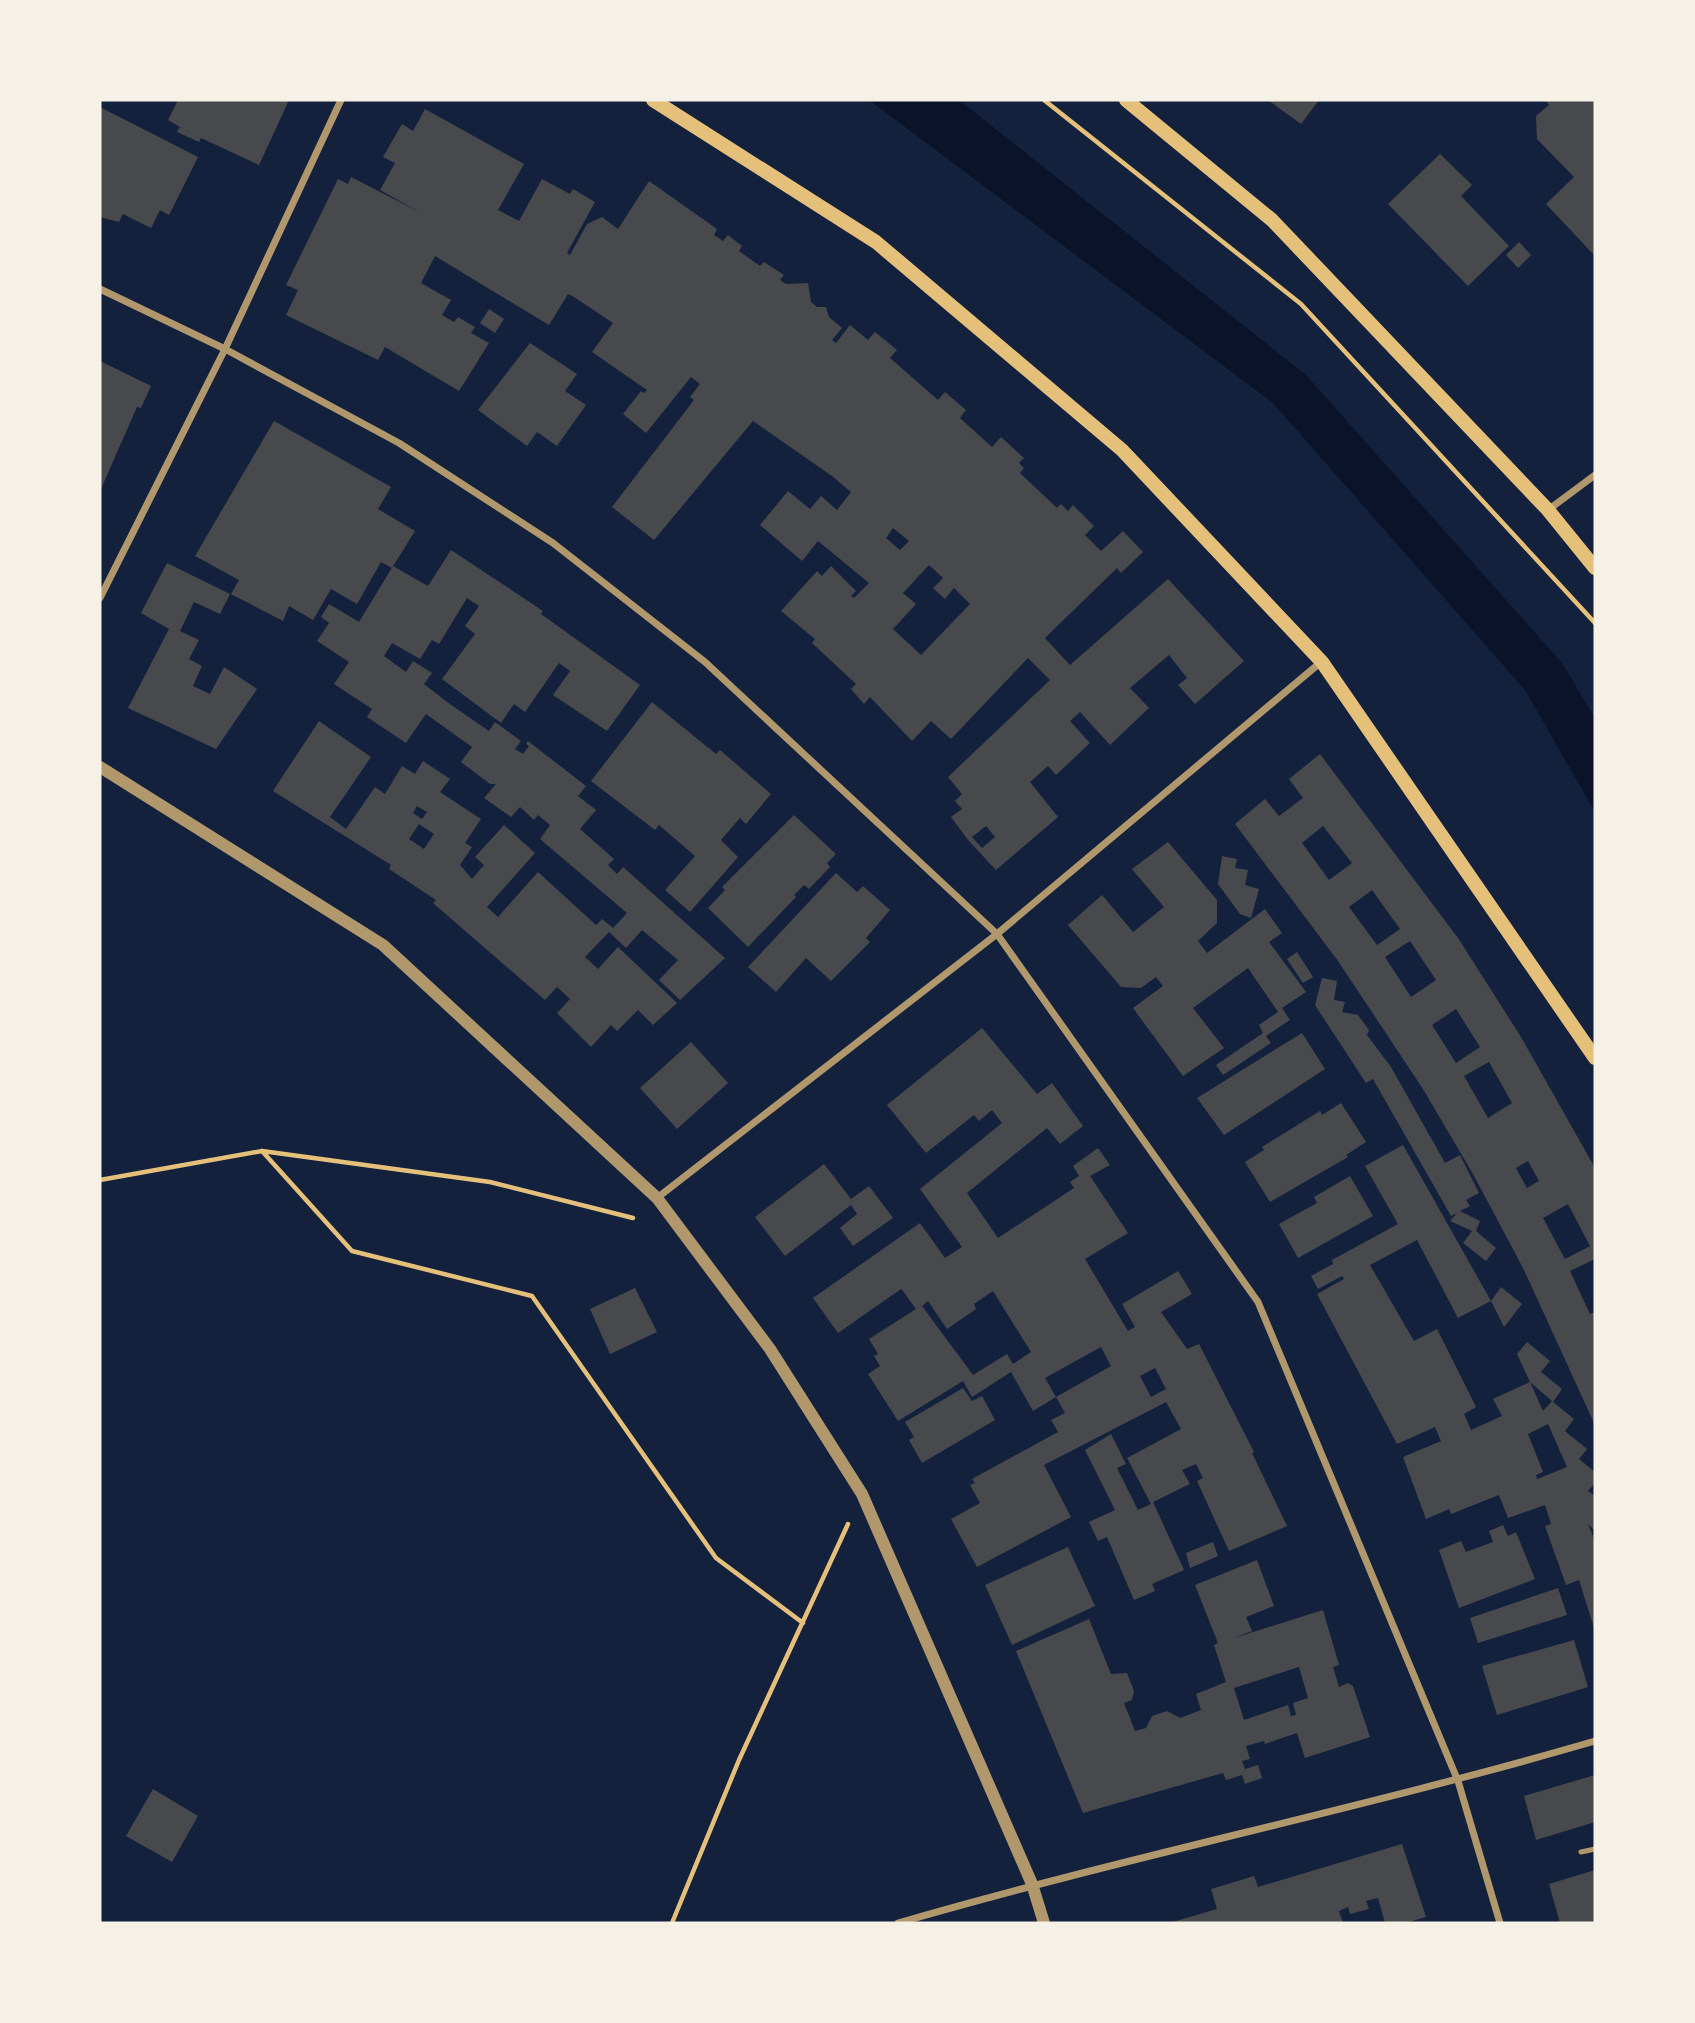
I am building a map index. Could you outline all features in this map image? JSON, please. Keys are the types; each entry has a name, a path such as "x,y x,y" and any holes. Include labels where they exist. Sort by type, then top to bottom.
{"main road":[{"path":"653,100 887,251 1122,450 1322,662 1595,1058"},
{"path":"1126,100 1272,220 1548,510 1595,568"}],"street":[{"path":"100,598 225,349 341,100"},
{"path":"100,289 225,349 399,443 553,543 705,662 997,934 1258,1302 1458,1781 1500,1923"},
{"path":"1548,510 1595,475"},
{"path":"657,1198 997,934 1322,662"},
{"path":"100,767 383,945 657,1198 770,1349 862,1494 1032,1884 1044,1923"},
{"path":"898,1923 1032,1884 1458,1781 1595,1741"}],"lane":[{"path":"1581,1852 1595,1849"}],"path":[{"path":"1044,100 1301,304 1595,622"},
{"path":"262,1151 352,1251 532,1296 716,1558 803,1623"},
{"path":"100,1180 262,1151 490,1182 633,1218"},
{"path":"671,1923 738,1760 849,1522"}],"water":[{"path":"869,100 959,100 1306,375 1562,663 1595,718 1595,812 1525,690 1273,403"}],"building":[{"path":"178,100 289,100 259,165 201,138 199,142 177,132 180,127 168,120"},
{"path":"1268,100 1319,100 1301,124"},
{"path":"1545,100 1595,100 1595,256 1546,204 1574,177 1537,139 1536,116 1549,105"},
{"path":"100,107 198,157 169,215 160,210 151,228 123,214 119,222 100,217"},
{"path":"425,109 524,164 498,210 519,221 542,179 570,194 573,189 595,202 567,253 570,255 587,224 602,217 618,229 649,181 717,229 714,235 723,241 728,235 742,246 739,251 760,266 764,262 784,275 780,280 786,284 808,283 811,302 817,307 826,307 829,317 842,328 832,340 836,343 850,325 868,340 875,332 897,350 890,358 938,400 945,392 966,410 960,418 992,447 1001,437 1024,458 1019,463 1024,468 1020,473 1057,508 1061,504 1068,511 1073,505 1094,526 1085,535 1101,551 1123,531 1143,552 1121,573 1117,568 1045,638 1070,665 1168,579 1244,661 1195,704 1178,685 1187,678 1169,655 1130,688 1149,708 1110,745 1080,712 1070,721 1090,743 1056,775 1048,766 1030,782 1058,817 996,870 951,817 962,809 955,801 962,794 948,777 1050,680 1028,658 951,739 931,721 912,741 870,697 864,704 851,689 856,684 812,643 815,639 781,611 817,571 822,576 831,566 856,591 851,596 854,598 869,583 818,541 802,561 760,525 788,491 810,509 821,496 837,510 851,492 832,476 753,421 654,540 612,507 694,400 690,397 700,384 691,377 646,433 623,414 641,391 644,393 647,390 592,352 613,323 574,297 568,294 549,325 435,256 421,283 451,300 442,315 454,322 458,317 475,327 471,333 489,343 459,391 385,347 378,360 286,315 298,290 286,285 338,179 348,184 351,177 421,213 380,190 395,163 383,157 402,124 413,131","holes":["893,528 909,541 900,550 886,538","929,565 943,578 933,588 945,599 954,588 970,604 921,655 893,629 916,604 903,593","986,826 995,837 982,848 972,837"]},
{"path":"1440,154 1472,185 1461,196 1509,246 1468,286 1388,204"},
{"path":"1519,242 1531,255 1518,268 1506,255"},
{"path":"489,309 504,319 495,333 480,323"},
{"path":"530,343 577,374 565,391 586,405 557,446 537,432 527,446 478,410"},
{"path":"100,361 151,386 141,408 137,407 100,491"},
{"path":"274,421 391,487 378,509 415,531 392,568 381,562 357,604 331,589 313,620 289,606 283,621 231,594 239,580 195,556"},
{"path":"451,550 543,611 541,614 640,685 607,731 553,695 570,671 559,663 525,712 514,704 501,723 442,679 475,634 465,626 479,606 467,598 439,644 432,640 420,659 392,643 384,656 406,672 413,661 432,673 424,684 447,702 489,731 495,722 521,741 515,749 523,754 529,746 526,744 528,741 586,786 578,796 596,810 580,829 614,859 608,865 617,874 623,867 725,958 680,1000 659,980 678,960 642,930 626,948 609,932 585,957 598,969 618,947 677,1003 653,1025 638,1010 617,1031 611,1025 591,1047 557,1013 570,999 557,987 545,1000 433,903 436,900 389,869 391,865 273,791 319,721 371,757 330,817 346,829 375,787 385,794 402,766 415,774 423,761 450,779 440,792 481,819 465,843 472,847 460,865 472,879 484,865 475,857 504,825 535,853 487,907 498,917 538,872 596,925 602,919 613,928 627,913 540,839 550,825 538,815 534,820 520,807 511,817 484,798 496,784 490,784 461,762 472,747 426,714 406,743 367,717 372,709 334,684 349,662 317,641 329,623 321,617 329,604 359,622 393,566 428,586","holes":["417,806 427,812 422,819 413,813","419,824 434,834 424,849 409,839"]},
{"path":"167,563 230,594 220,614 194,602 180,631 199,640 189,659 202,666 193,686 210,694 224,667 257,689 216,749 128,708 169,629 141,613"},
{"path":"652,702 716,754 720,750 771,794 746,824 740,818 721,840 738,857 690,912 665,890 695,856 659,825 655,830 591,781"},
{"path":"1320,754 1458,938 1521,1037 1595,1168 1595,1259 1570,1271 1590,1314 1595,1312 1595,1425 1524,1270 1473,1174 1423,1089 1338,961 1235,824 1265,799 1279,816 1303,798 1289,779","holes":["1323,826 1352,863 1329,880 1302,843","1372,890 1400,929 1377,945 1349,907","1410,941 1436,980 1411,997 1385,957","1456,1009 1480,1047 1456,1063 1432,1025","1489,1062 1512,1103 1488,1118 1464,1076","1528,1161 1539,1181 1527,1188 1516,1168","1568,1204 1590,1246 1565,1259 1543,1218"]},
{"path":"794,815 836,854 827,863 830,867 809,889 804,885 794,895 796,897 748,947 708,908 725,890 722,887"},
{"path":"1168,842 1217,900 1217,923 1198,941 1207,953 1265,909 1282,933 1269,942 1306,992 1282,1008 1290,1020 1266,1036 1271,1043 1223,1075 1216,1065 1263,1033 1259,1025 1278,1012 1248,968 1193,1008 1224,1048 1183,1076 1133,1008 1163,986 1156,977 1141,988 1121,987 1068,925 1102,895 1133,932 1164,907 1132,869"},
{"path":"1222,856 1237,859 1235,868 1248,870 1245,885 1259,889 1251,918 1240,914 1218,884"},
{"path":"836,873 857,892 863,886 890,910 866,938 870,942 831,981 806,958 776,992 748,967"},
{"path":"1297,952 1313,977 1303,983 1287,959"},
{"path":"1322,978 1337,981 1334,1000 1345,1002 1342,1012 1358,1015 1369,1030 1367,1035 1391,1067 1445,1163 1460,1155 1479,1193 1466,1200 1470,1206 1460,1211 1480,1221 1476,1231 1496,1248 1486,1261 1463,1243 1472,1231 1450,1221 1457,1213 1451,1216 1373,1079 1366,1083 1315,1005"},
{"path":"982,1028 1037,1094 1052,1083 1083,1126 1060,1144 1047,1128 967,1193 998,1238 1074,1188 1070,1182 1079,1176 1073,1166 1098,1148 1110,1165 1090,1176 1128,1233 1085,1259 1128,1331 1135,1327 1122,1304 1178,1271 1192,1294 1161,1312 1187,1349 1199,1344 1254,1452 1252,1453 1287,1526 1229,1551 1197,1481 1203,1478 1196,1464 1182,1470 1190,1484 1153,1502 1184,1570 1152,1584 1155,1591 1134,1600 1107,1537 1098,1541 1089,1522 1115,1510 1085,1450 1111,1434 1126,1464 1117,1468 1138,1510 1151,1504 1127,1458 1181,1429 1166,1402 1044,1465 1071,1517 977,1567 951,1519 980,1503 970,1485 975,1483 972,1479 1058,1432 1051,1420 1065,1413 1056,1397 1033,1411 1011,1372 972,1397 963,1381 898,1421 868,1374 880,1366 874,1356 878,1354 869,1339 916,1309 901,1289 838,1333 813,1298 920,1223 945,1258 962,1247 920,1189 1002,1123 992,1110 979,1121 974,1115 926,1153 887,1105","holes":["993,1291 1031,1352 1013,1364 1007,1354 973,1375 922,1306 928,1301 947,1329 976,1309 974,1304","1101,1347 1111,1366 1056,1397 1045,1378","1155,1368 1166,1389 1151,1397 1140,1376"]},
{"path":"1302,1033 1325,1069 1224,1135 1197,1098"},
{"path":"691,1042 728,1083 677,1129 640,1088"},
{"path":"1341,1103 1366,1142 1346,1155 1348,1157 1270,1202 1245,1162 1264,1150 1262,1147 1320,1111 1322,1115"},
{"path":"1403,1145 1491,1301 1458,1318 1417,1240 1370,1265 1414,1341 1437,1329 1476,1407 1464,1414 1471,1430 1502,1416 1493,1399 1530,1382 1517,1354 1527,1342 1550,1361 1541,1372 1562,1389 1553,1402 1574,1419 1565,1431 1587,1449 1579,1459 1595,1472 1595,1483 1588,1491 1595,1496 1595,1531 1588,1524 1595,1541 1595,1631 1579,1580 1566,1585 1545,1526 1551,1524 1545,1505 1508,1518 1499,1495 1451,1514 1449,1509 1426,1519 1403,1457 1441,1441 1435,1427 1397,1444 1317,1294 1344,1279 1342,1276 1318,1289 1311,1276 1333,1264 1332,1260 1398,1224 1365,1166","holes":["1530,1382 1552,1401 1543,1411","1548,1424 1567,1467 1537,1479 1536,1475 1543,1472 1528,1434"]},
{"path":"824,1164 851,1199 869,1186 893,1218 853,1246 840,1228 857,1214 851,1205 785,1256 755,1217"},
{"path":"1350,1176 1373,1216 1298,1258 1279,1224 1317,1203 1314,1197"},
{"path":"1501,1287 1522,1304 1504,1327 1491,1301"},
{"path":"635,1288 657,1332 610,1354 590,1309"},
{"path":"963,1388 972,1401 982,1396 995,1420 922,1463 909,1440 914,1437 905,1422"},
{"path":"1503,1525 1508,1536 1516,1532 1535,1579 1459,1608 1439,1550 1461,1541 1466,1552 1493,1542 1489,1531"},
{"path":"1213,1542 1218,1556 1190,1568 1186,1553"},
{"path":"1068,1547 1095,1606 1012,1645 985,1585"},
{"path":"1257,1560 1274,1606 1246,1617 1252,1631 1234,1638 1323,1610 1339,1665 1333,1667 1339,1687 1348,1683 1353,1686 1370,1737 1305,1758 1297,1733 1265,1744 1264,1741 1246,1746 1250,1759 1242,1761 1245,1769 1258,1765 1262,1778 1245,1784 1242,1775 1226,1780 1223,1773 1083,1813 1016,1651 1089,1619 1111,1674 1127,1673 1134,1691 1132,1700 1124,1703 1135,1731 1146,1728 1152,1716 1167,1711 1180,1718 1201,1710 1196,1694 1226,1682 1214,1645 1218,1643 1195,1585","holes":["1299,1667 1308,1698 1293,1703 1296,1715 1291,1716 1288,1705 1244,1720 1234,1688"]},
{"path":"1558,1588 1567,1615 1478,1643 1470,1618"},
{"path":"1574,1640 1588,1687 1497,1715 1482,1666"},
{"path":"1595,1775 1595,1822 1536,1840 1524,1796"},
{"path":"153,1789 198,1816 172,1862 126,1836"},
{"path":"1402,1844 1426,1917 1405,1923 1385,1923 1378,1898 1366,1901 1369,1909 1350,1914 1348,1907 1339,1911 1343,1923 1169,1923 1217,1909 1211,1889 1254,1876 1258,1887"},
{"path":"1595,1870 1595,1923 1560,1923 1549,1884"}]}
